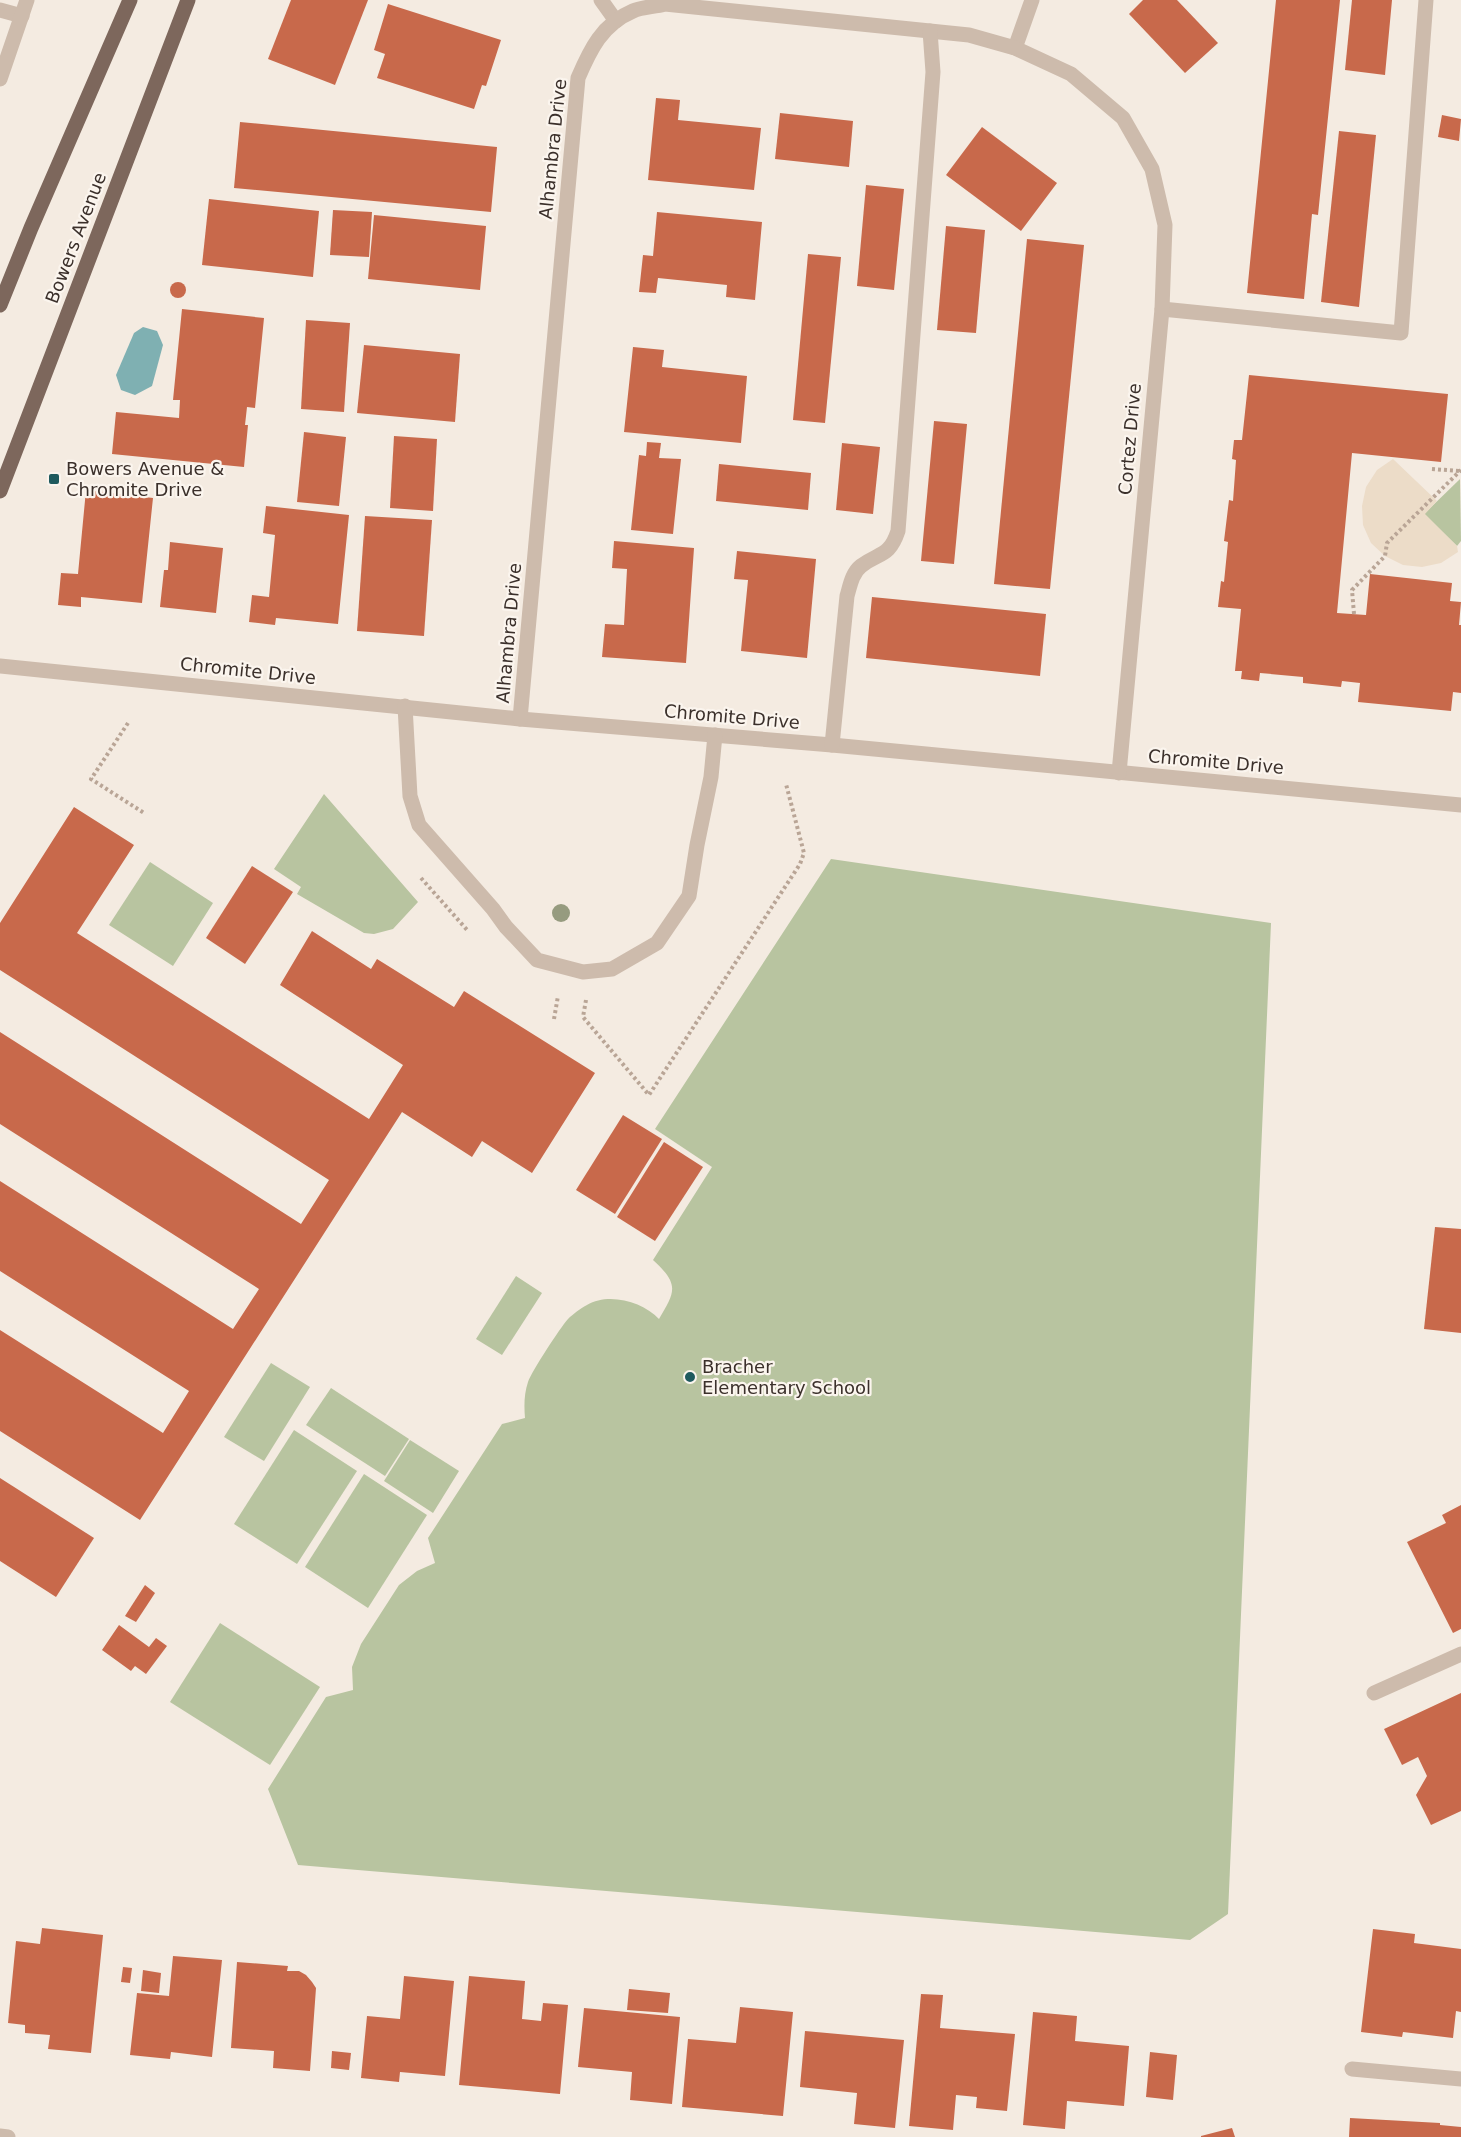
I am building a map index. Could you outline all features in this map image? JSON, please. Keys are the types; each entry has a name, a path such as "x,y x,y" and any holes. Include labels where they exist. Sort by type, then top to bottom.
{"main road":[{"path":"0,305 130,0"},
{"name":"Bowers Avenue","path":"0,491 188,0"}],"street":[{"path":"0,80 27,0"},
{"path":"601,0 616,21"},
{"path":"1015,48 1032,0"},
{"path":"1162,309 1401,333 1426,0"},
{"name":"Alhambra Drive","path":"520,719 578,78 591,46 616,21 633,11 665,4 969,35 1015,48 1071,74 1123,118"},
{"path":"0,10 21,16"},
{"path":"832,745 849,586 861,567 884,554 894,544 898,531 933,72 930,32"},
{"name":"Cortez Drive","path":"1119,773 1162,309 1165,225 1152,169 1123,118"},
{"name":"Chromite Drive","path":"0,666 520,719 832,745 1461,805"},
{"path":"405,706 410,796 419,825 537,960 583,972 612,969 657,943 689,896 711,777 715,735"},
{"path":"1374,1692 1461,1654"},
{"path":"1352,2069 1461,2079"},
{"path":"0,2136 8,2137"}],"path":[{"path":"1432,469 1460,471"},
{"path":"1354,614 1352,590 1385,556 1387,543 1460,471"},
{"path":"128,723 91,779 144,813"},
{"path":"583,1017 649,1095 800,864 804,853 786,784"},
{"path":"421,878 468,931"},
{"path":"554,1019 559,989"}],"green space":[{"path":"1460,479 1461,541 1457,546 1424,514"},
{"path":"324,794 418,902 393,929 374,934 364,933 297,894 301,887 274,869"},
{"path":"831,859 1271,923 1228,1914 1190,1940 298,1865 268,1789 326,1697 353,1690 352,1667 361,1644 399,1585 417,1571 435,1563 428,1538 502,1424 525,1418 528,1382 546,1350 568,1319 596,1301 615,1299 644,1308 659,1319 669,1301 672,1288 667,1275 653,1260 712,1167 655,1129"},
{"path":"150,862 213,903 173,966 109,925"},
{"path":"516,1276 542,1293 502,1355 476,1339"},
{"path":"271,1363 310,1387 264,1461 224,1437"},
{"path":"331,1388 409,1439 385,1476 306,1425"},
{"path":"294,1430 357,1471 297,1564 234,1524"},
{"path":"410,1440 459,1471 433,1513 384,1481"},
{"path":"364,1474 427,1515 368,1608 305,1567"},
{"path":"220,1623 320,1687 270,1765 170,1702"}],"shaded area":[{"path":"1393,459 1437,501 1425,514 1457,546 1458,552 1441,563 1422,567 1403,565 1385,556 1371,543 1363,525 1362,506 1366,487 1377,470"}],"water":[{"path":"143,327 157,331 163,345 152,386 135,395 121,390 116,375 134,333"}],"building":[{"path":"291,0 368,0 335,85 268,59"},
{"path":"1143,0 1177,0 1218,43 1185,73 1129,14"},
{"path":"1276,0 1340,0 1318,215 1312,214 1304,299 1247,293"},
{"path":"1352,0 1392,0 1385,75 1345,70"},
{"path":"388,4 501,40 486,86 482,85 474,109 377,78 385,54 374,50"},
{"path":"656,98 680,100 678,120 761,128 754,190 648,180"},
{"path":"780,113 853,121 849,167 775,159"},
{"path":"1442,115 1461,119 1459,141 1438,137"},
{"path":"240,122 497,147 491,212 234,188"},
{"path":"982,127 1057,183 1021,231 946,175"},
{"path":"1339,131 1376,135 1359,307 1321,302"},
{"path":"866,185 904,189 894,290 857,286"},
{"path":"209,199 319,211 313,277 202,265"},
{"path":"333,210 372,212 369,257 330,255"},
{"path":"657,212 762,222 755,300 726,297 727,285 658,278 656,293 639,292 643,255 653,256"},
{"path":"374,215 486,226 480,290 368,279"},
{"path":"946,226 985,230 976,333 937,330"},
{"path":"1027,239 1084,245 1050,589 994,584"},
{"path":"808,254 841,257 825,423 793,420"},
{"path":"178,282 184,284 186,290 184,296 178,298 172,296 170,290 172,284"},
{"path":"182,309 264,318 255,408 247,407 245,425 248,425 244,467 112,454 116,412 179,418 180,400 173,400"},
{"path":"306,320 350,323 344,412 301,409"},
{"path":"364,345 460,354 455,422 357,413"},
{"path":"633,347 664,350 662,367 747,376 741,443 624,432"},
{"path":"1249,375 1448,394 1441,462 1352,453 1337,613 1366,615 1370,574 1452,583 1450,601 1461,602 1459,625 1461,625 1461,693 1453,692 1451,711 1358,702 1360,683 1342,681 1341,687 1303,683 1303,677 1260,673 1259,681 1241,679 1242,671 1235,671 1241,609 1218,607 1221,581 1224,582 1228,542 1224,541 1229,500 1233,501 1236,460 1232,459 1234,440 1242,440"},
{"path":"934,421 967,424 954,564 921,561"},
{"path":"304,432 346,437 339,506 297,502"},
{"path":"394,436 437,439 433,511 390,508"},
{"path":"647,442 661,443 659,458 681,459 673,534 631,530 639,455 646,456"},
{"path":"842,443 880,447 873,514 836,510"},
{"path":"719,464 811,473 808,510 716,501"},
{"path":"86,490 153,498 142,603 81,597 81,607 58,605 61,573 78,574"},
{"path":"266,506 349,515 338,624 276,618 275,625 249,622 252,595 269,597 275,535 263,533"},
{"path":"365,516 432,520 424,636 357,631"},
{"path":"614,541 694,548 686,663 602,657 605,624 624,625 627,569 612,568"},
{"path":"170,542 223,548 216,613 160,607 164,570 168,570"},
{"path":"737,551 816,559 807,658 741,651 748,580 734,579"},
{"path":"872,597 1046,614 1040,676 866,658"},
{"path":"74,807 134,845 77,933 369,1119 403,1065 280,985 312,931 371,969 377,959 454,1007 464,991 595,1073 532,1173 482,1141 472,1157 402,1112 140,1520 0,1431 0,1330 163,1433 189,1391 0,1271 0,1181 233,1329 259,1289 0,1124 0,1032 301,1224 329,1180 0,970 0,923"},
{"path":"252,866 293,892 245,964 206,938"},
{"path":"623,1115 662,1139 615,1214 576,1190"},
{"path":"664,1142 703,1167 655,1241 617,1217"},
{"path":"1435,1227 1461,1229 1461,1333 1424,1329"},
{"path":"0,1478 94,1538 56,1597 0,1561"},
{"path":"1461,1505 1461,1629 1453,1633 1407,1542 1446,1523 1442,1515"},
{"path":"145,1585 155,1593 136,1622 125,1616"},
{"path":"119,1625 149,1647 156,1638 167,1646 146,1674 135,1666 131,1671 102,1650"},
{"path":"1461,1693 1461,1811 1431,1825 1416,1795 1427,1776 1418,1757 1402,1765 1384,1729"},
{"path":"42,1928 103,1935 91,2053 48,2049 50,2035 25,2033 25,2025 8,2023 16,1941 40,1944"},
{"path":"1373,1929 1415,1934 1414,1943 1461,1949 1461,2012 1456,2011 1453,2038 1403,2032 1402,2037 1361,2032"},
{"path":"173,1956 222,1960 212,2057 171,2052 170,2059 130,2055 137,1993 169,1996"},
{"path":"237,1962 288,1966 287,1971 299,1971 312,1982 316,1988 310,2071 273,2068 274,2051 231,2048"},
{"path":"123,1967 132,1968 130,1983 121,1982"},
{"path":"143,1970 161,1973 159,1993 141,1991"},
{"path":"404,1976 454,1981 445,2076 400,2072 399,2082 361,2078 367,2016 400,2019"},
{"path":"469,1976 525,1981 522,2019 541,2021 543,2003 568,2005 560,2094 459,2085"},
{"path":"629,1989 670,1993 668,2013 627,2010"},
{"path":"921,1994 943,1995 940,2028 1015,2034 1007,2111 976,2108 977,2097 956,2095 953,2130 909,2126"},
{"path":"740,2007 793,2012 783,2116 682,2107 688,2039 736,2043"},
{"path":"584,2008 680,2017 672,2104 630,2100 632,2072 578,2067"},
{"path":"1033,2012 1077,2016 1075,2041 1129,2046 1124,2106 1067,2101 1065,2129 1023,2125"},
{"path":"805,2031 904,2040 895,2128 854,2124 857,2093 800,2087"},
{"path":"332,2051 351,2053 349,2070 331,2068"},
{"path":"1150,2052 1177,2055 1173,2100 1146,2097"},
{"path":"1350,2118 1440,2123 1440,2125 1461,2127 1461,2137 1349,2137"},
{"path":"1232,2128 1235,2137 1201,2137 1201,2136"}],"place":[{"name":"Bowers Avenue & Chromite Drive","path":"54,479"},
{"name":"Bracher Elementary School","path":"690,1377"}]}
